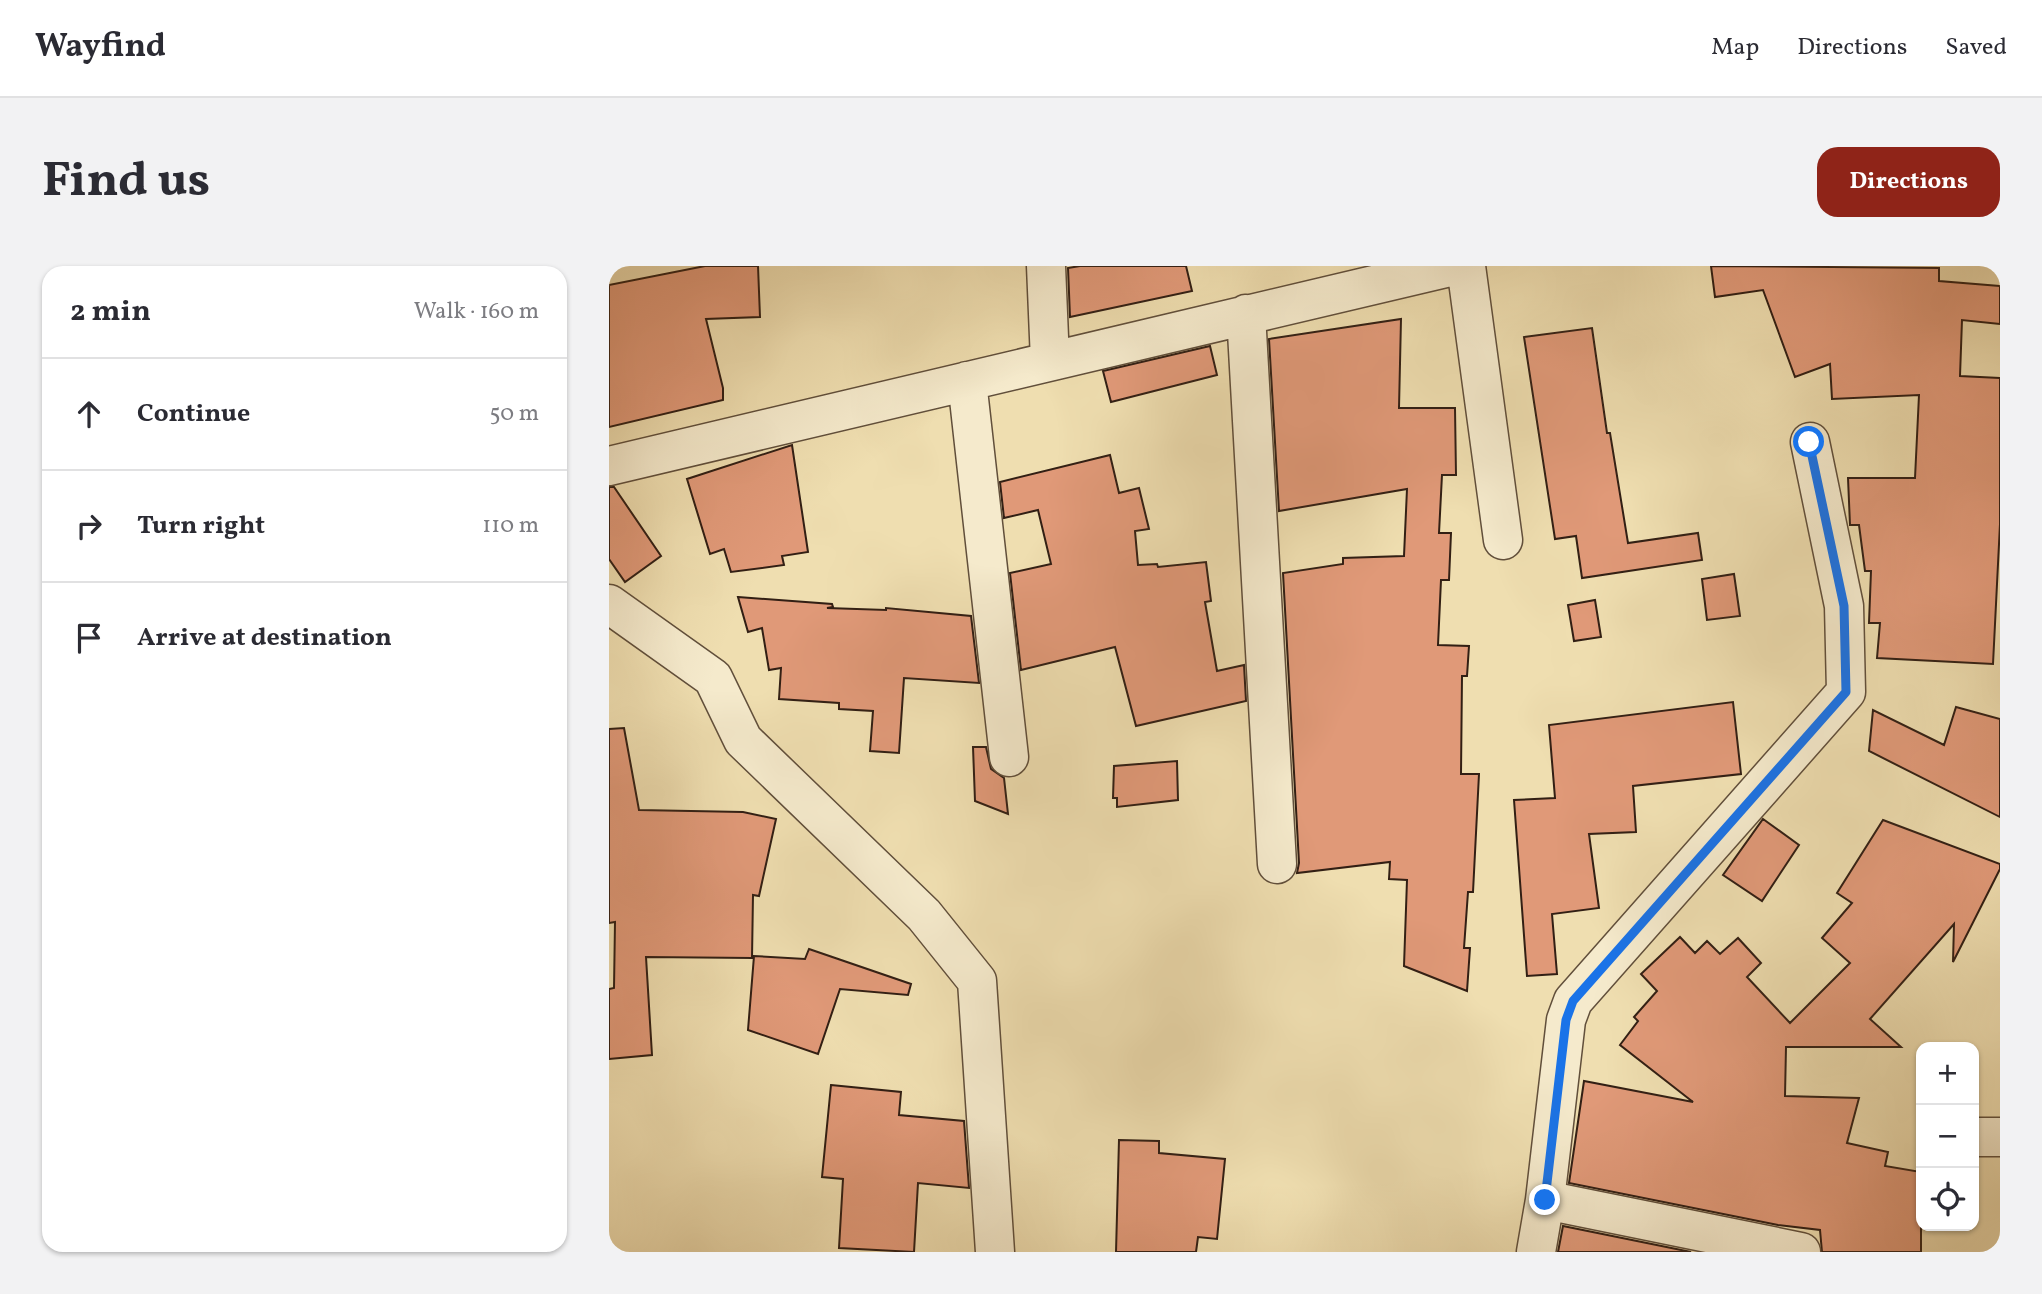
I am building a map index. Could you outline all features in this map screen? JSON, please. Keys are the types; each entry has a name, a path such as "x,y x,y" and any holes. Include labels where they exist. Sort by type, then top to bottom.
{"street":[{"path":"1047,266 1050,361"},
{"path":"609,466 1449,267 1503,540"},
{"path":"1246,314 1277,864"},
{"path":"967,381 1009,757"},
{"path":"1536,1252 1545,1200 1566,1020 1573,1001 1846,692 1844,606 1809,442"},
{"path":"609,604 713,678 743,740 925,915 977,981 995,1252"},
{"path":"1979,1137 2000,1137"},
{"path":"1545,1200 1801,1252"}],"building":[{"path":"705,266 758,266 760,317 706,319 723,388 723,400 609,427 609,285"},
{"path":"1186,266 1192,291 1070,317 1068,268"},
{"path":"1711,266 1939,268 1939,281 2000,286 2000,324 1962,320 1960,376 2000,378 2000,524 1993,664 1877,658 1880,623 1869,623 1871,571 1865,571 1859,525 1850,525 1848,478 1915,478 1919,395 1832,399 1830,364 1795,377 1763,290 1715,297"},
{"path":"1401,319 1399,408 1455,408 1456,475 1442,475 1439,533 1451,533 1449,580 1441,580 1438,645 1469,646 1467,676 1462,676 1461,774 1479,774 1473,892 1468,892 1464,948 1470,948 1467,991 1404,966 1407,880 1389,879 1390,862 1297,873 1299,863 1283,573 1343,564 1343,558 1404,556 1407,489 1279,511 1269,339"},
{"path":"1592,328 1607,433 1610,433 1628,543 1698,533 1702,560 1582,578 1576,536 1555,539 1524,337"},
{"path":"1210,346 1217,375 1111,402 1103,371"},
{"path":"792,445 808,552 782,556 784,565 731,572 724,549 710,554 687,479"},
{"path":"1110,455 1119,493 1139,488 1149,529 1135,531 1138,565 1157,564 1158,567 1206,562 1211,601 1205,602 1217,671 1244,665 1246,701 1136,726 1115,647 1021,670 1010,573 1051,564 1038,510 1004,518 1000,482"},
{"path":"609,487 614,487 661,556 625,582 609,559"},
{"path":"1734,574 1740,616 1707,620 1702,579"},
{"path":"738,597 832,604 833,607 827,608 886,608 971,616 979,683 904,678 899,753 870,751 873,711 839,709 839,703 779,699 781,668 769,670 762,628 748,632"},
{"path":"1595,600 1601,637 1574,641 1568,605"},
{"path":"1733,702 1741,774 1633,786 1636,832 1589,834 1599,908 1552,914 1557,974 1527,976 1514,800 1555,798 1549,725"},
{"path":"1956,707 2000,719 2000,817 1869,751 1873,710 1944,745"},
{"path":"624,728 639,810 743,812 776,819 759,896 753,895 752,958 646,957 652,1055 609,1059 609,989 614,988 615,922 609,923 609,729"},
{"path":"973,747 986,747 991,769 1004,778 1008,814 975,801"},
{"path":"1177,761 1178,800 1117,807 1117,798 1113,798 1114,766"},
{"path":"1763,819 1799,845 1762,901 1723,875"},
{"path":"1883,820 2000,864 2000,869 1953,962 1954,924 1870,1019 1901,1047 1786,1047 1785,1096 1859,1098 1847,1143 1888,1152 1885,1166 1916,1171 1916,1231 1921,1231 1921,1252 1822,1252 1820,1230 1778,1225 1569,1183 1584,1081 1693,1102 1620,1045 1638,1021 1634,1017 1657,991 1641,974 1680,937 1695,953 1707,941 1720,954 1738,938 1761,963 1747,977 1790,1023 1850,963 1822,938 1852,903 1837,893"},
{"path":"809,949 911,984 908,995 840,989 818,1054 748,1030 754,956 805,959"},
{"path":"831,1085 901,1092 899,1115 964,1121 969,1188 918,1183 914,1252 839,1248 843,1179 822,1177"},
{"path":"1119,1140 1159,1141 1159,1153 1225,1159 1217,1239 1198,1237 1196,1252 1116,1252"},
{"path":"1563,1226 1691,1252 1558,1252"}],"route":[{"path":"1545,1200 1566,1020 1573,1001 1846,692 1844,606 1809,442"}]}
